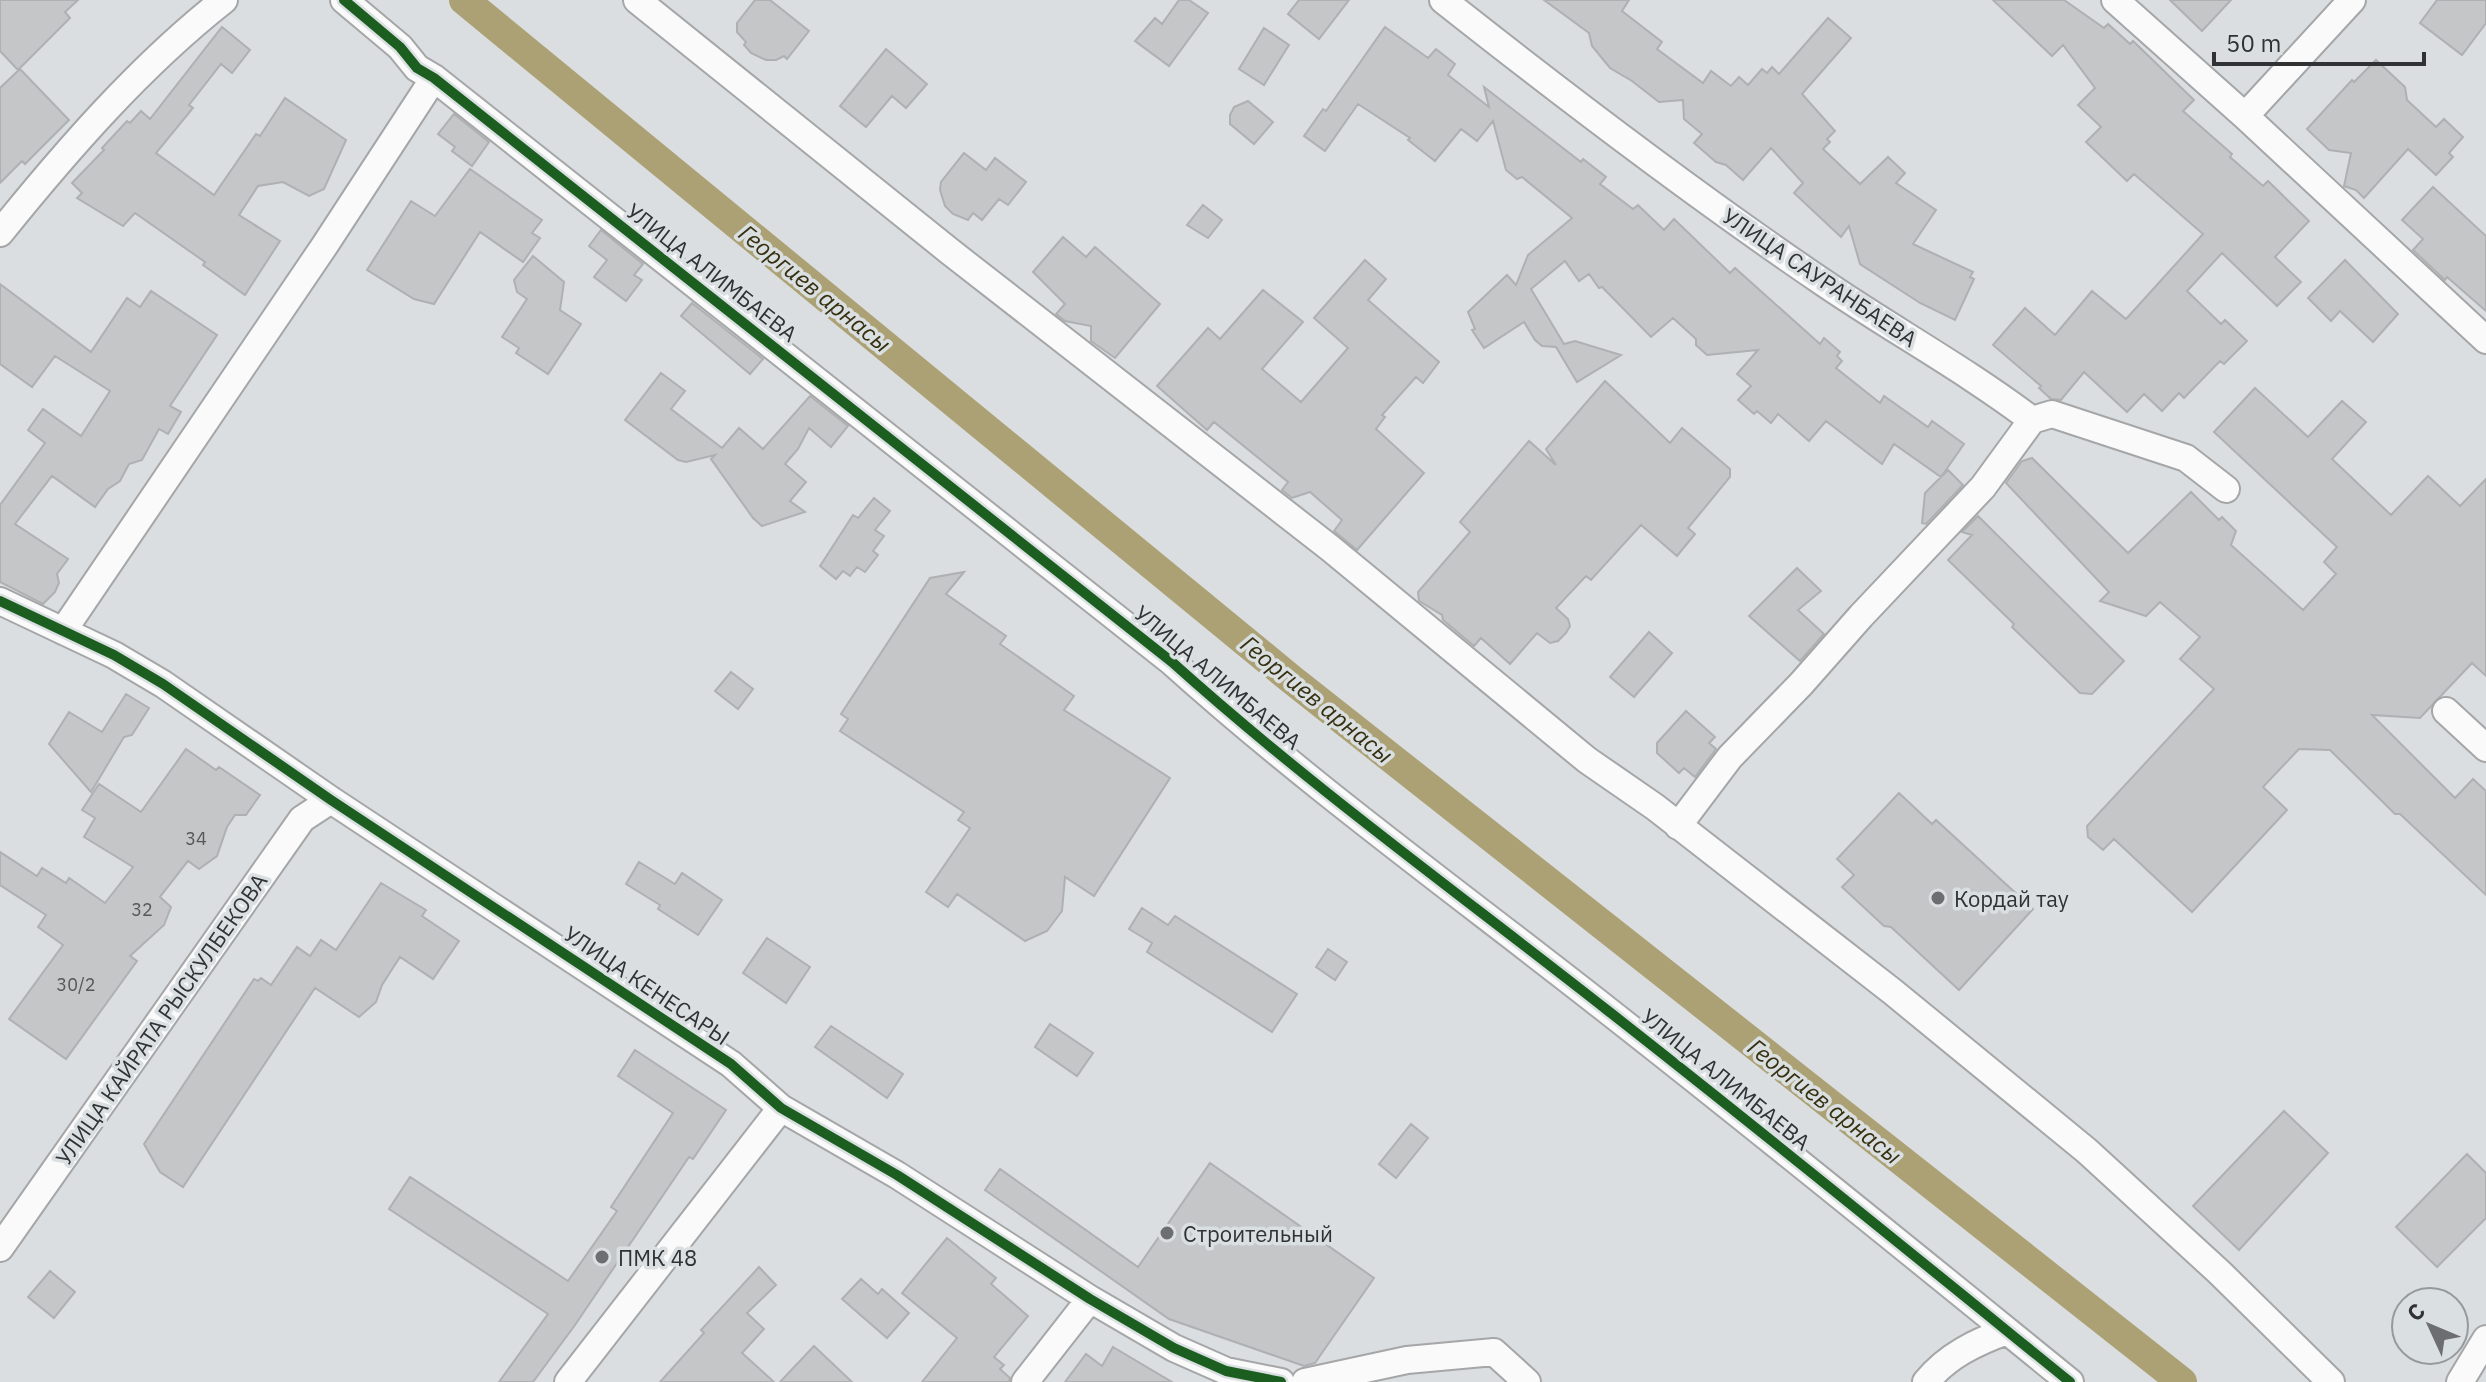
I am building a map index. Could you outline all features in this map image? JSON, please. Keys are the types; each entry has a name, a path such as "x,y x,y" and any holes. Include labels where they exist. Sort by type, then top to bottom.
{"street":[{"path":"0,233 135,80 189,28 224,0"},
{"name":"УЛИЦА АЛИМБАЕВА","path":"344,0 400,47 417,68 434,78 1172,662 1240,723 1339,804 1618,1018 2070,1382"},
{"path":"637,0 948,250 1330,548 1587,760 1893,992 2087,1151 2219,1272 2331,1382"},
{"name":"УЛИЦА САУРАНБАЕВА","path":"1443,0 1623,140 1719,209 1825,284 2004,398 2032,420"},
{"path":"2115,0 2486,340"},
{"path":"2245,116 2352,0"},
{"path":"63,631 317,258 434,78"},
{"path":"1678,826 1730,757 1983,487 2032,420 2052,414 2186,458 2226,489"},
{"name":"УЛИЦА КЕНЕСАРЫ","path":"0,601 114,655 163,684 331,800 499,908 594,976 731,1064 781,1108 897,1175 1090,1299 1174,1348 1226,1371 1281,1382"},
{"path":"2446,711 2486,748"},
{"name":"УЛИЦА КАЙРАТА РЫСКУЛБЕКОВА","path":"0,1248 302,819 331,800"},
{"path":"568,1382 781,1108"},
{"path":"1025,1382 1090,1299"},
{"path":"1926,1382 1938,1367 1976,1342 2007,1331"},
{"path":"2460,1382 2486,1339"},
{"path":"1305,1382 1407,1360 1494,1352 1511,1377"}],"building":[{"path":"0,0 78,0 65,12 70,18 18,70 0,51"},
{"path":"755,0 770,0 809,31 787,59 784,56 766,60 751,53 744,45 746,42 737,32 737,23"},
{"path":"1179,0 1189,0 1208,13 1169,66 1135,41 1155,18 1162,24"},
{"path":"1299,0 1349,0 1319,39 1288,14"},
{"path":"1544,0 1629,0 1622,11 1662,42 1657,49 1703,83 1711,71 1731,86 1739,77 1748,85 1762,69 1767,73 1772,67 1779,74 1828,18 1851,38 1802,94 1835,131 1823,149 1860,184 1888,157 1905,173 1896,183 1936,210 1913,244 1973,272 1970,277 1974,279 1955,320 1920,303 1860,264 1849,226 1841,237 1794,193 1803,183 1771,148 1743,180 1694,143 1702,134 1684,119 1683,100 1659,102 1610,68 1592,46 1589,33"},
{"path":"1993,0 2064,0 2104,28 2108,24 2130,44 2133,41 2194,100 2183,111 2263,186 2268,181 2309,221 2275,257 2301,282 2277,306 2222,253 2187,291 2221,324 2225,320 2247,341 2224,364 2220,361 2184,398 2179,393 2162,411 2144,394 2127,412 2084,372 2061,400 2051,399 2039,388 2041,386 1993,345 2025,308 2055,335 2092,291 2126,319 2203,234 2134,174 2127,181 2086,142 2101,127 2078,105 2095,88 2063,45 2052,56"},
{"path":"2170,0 2231,0 2202,31"},
{"path":"2437,0 2486,0 2486,23 2462,55 2420,23"},
{"path":"222,27 250,50 232,73 221,64 189,105 193,108 156,153 214,195 285,98 346,140 324,189 309,196 283,182 258,186 239,215 280,241 245,295 203,265 205,262 135,213 123,226 77,198 82,193 72,183 127,121 130,123 141,111 150,119"},
{"path":"1385,27 1428,58 1436,49 1455,64 1448,75 1489,107 1484,87 1581,162 1583,159 1606,177 1600,184 1633,209 1638,205 1664,230 1674,219 1730,273 1735,268 1820,344 1824,338 1840,352 1837,356 1842,361 1836,368 1880,403 1884,396 1928,427 1932,421 1964,444 1941,477 1894,444 1882,464 1826,421 1809,441 1778,414 1771,423 1757,411 1754,414 1738,400 1751,386 1737,374 1758,350 1707,355 1696,345 1696,339 1673,318 1651,337 1602,287 1599,288 1589,274 1579,281 1565,261 1531,289 1564,344 1575,341 1621,355 1577,382 1556,347 1542,346 1524,322 1484,348 1472,330 1475,329 1468,312 1507,275 1516,285 1528,255 1572,218 1522,177 1517,179 1506,170 1493,121 1477,141 1461,129 1435,161 1408,140 1410,138 1358,104 1325,151 1304,136 1323,109 1326,111"},
{"path":"1264,28 1289,45 1264,85 1239,69"},
{"path":"886,49 927,84 906,108 892,96 866,127 840,106"},
{"path":"2376,60 2405,87 2407,100 2436,127 2444,119 2463,137 2449,153 2453,157 2436,175 2408,149 2364,198 2356,190 2344,186 2351,153 2329,150 2307,129 2352,80 2354,82"},
{"path":"20,69 69,120 25,164 22,161 0,183 0,88"},
{"path":"1248,101 1273,122 1254,144 1230,124 1234,107"},
{"path":"454,114 489,142 472,166 452,151 455,147 438,134"},
{"path":"964,153 986,170 995,158 1026,182 1008,205 999,199 982,220 973,213 968,220 953,214 945,206 940,190 941,182"},
{"path":"470,169 542,220 532,233 540,238 523,262 480,232 434,304 414,299 367,270 411,201 435,216"},
{"path":"2433,187 2486,236 2486,311 2447,277 2445,280 2413,250 2423,239 2402,220"},
{"path":"1203,205 1222,220 1208,238 1187,225"},
{"path":"601,230 643,264 634,275 642,280 626,301 594,277 607,260 589,246"},
{"path":"1063,237 1086,257 1095,247 1160,304 1115,358 1091,341 1091,326 1065,321 1056,314 1065,304 1033,272"},
{"path":"533,256 564,282 560,310 581,324 548,374 516,353 519,348 502,337 527,299 517,292 514,280"},
{"path":"1365,260 1386,279 1368,300 1439,362 1423,383 1416,377 1382,415 1385,417 1376,429 1424,473 1357,550 1334,531 1342,520 1310,492 1292,498 1282,490 1288,482 1214,422 1207,430 1157,386 1208,328 1220,339 1263,290 1303,322 1262,369 1301,402 1348,348 1314,318"},
{"path":"2345,260 2398,314 2373,342 2340,311 2331,321 2308,298"},
{"path":"0,284 91,352 127,298 140,307 151,291 217,335 170,406 181,412 168,434 159,429 142,460 129,464 120,481 108,489 95,507 52,476 15,524 68,559 57,574 59,583 55,592 43,604 0,582 0,505 45,443 28,430 43,409 81,436 110,391 55,356 32,387 0,364"},
{"path":"692,303 763,359 750,374 681,316"},
{"path":"661,373 685,391 671,409 722,448 739,428 763,449 810,396 848,426 831,447 809,428 798,449 785,464 806,482 790,501 805,512 762,526 711,459 715,455 686,462 678,460 625,420"},
{"path":"1605,381 1670,443 1682,428 1730,469 1730,477 1688,528 1695,534 1677,556 1641,525 1591,580 1586,576 1556,608 1568,619 1570,626 1566,633 1558,641 1550,643 1537,633 1510,664 1481,638 1474,646 1443,620 1442,615 1419,601 1418,592 1470,532 1460,522 1529,441 1556,465 1546,449"},
{"path":"2255,388 2308,437 2342,401 2366,422 2332,459 2391,515 2428,476 2460,506 2486,479 2486,676 2472,663 2420,718 2372,715 2455,798 2473,779 2486,791 2486,895 2400,814 2395,814 2330,750 2299,749 2263,787 2287,810 2192,912 2114,839 2103,850 2088,837 2087,826 2214,689 2180,659 2200,637 2160,602 2146,616 2100,601 2109,592 2006,483 2022,461 2032,458 2128,553 2191,492 2219,520 2222,517 2236,531 2231,545 2303,610 2336,574 2324,562 2337,547 2214,432"},
{"path":"1948,470 1963,485 1926,524 1922,523 1925,493"},
{"path":"874,498 890,511 875,530 884,536 873,551 878,555 865,572 857,567 850,576 843,571 836,579 820,566 853,515 858,518"},
{"path":"1978,516 2124,661 2092,694 2080,693 1948,560 1972,535 1962,532"},
{"path":"1797,568 1821,591 1798,610 1824,634 1800,661 1749,616"},
{"path":"964,572 946,594 1006,636 1000,644 1074,696 1064,710 1170,778 1094,896 1065,877 1062,911 1047,931 1025,941 957,894 948,907 926,892 970,828 958,820 964,812 840,731 848,719 841,714 930,578"},
{"path":"1649,632 1672,653 1634,697 1610,677"},
{"path":"731,672 753,689 738,709 715,691"},
{"path":"126,694 149,708 132,735 124,737 91,792 49,744 69,712 102,732"},
{"path":"1686,711 1715,737 1709,743 1716,749 1695,777 1684,768 1679,773 1657,753 1657,743"},
{"path":"186,749 260,795 246,815 235,815 227,827 217,856 199,869 188,861 160,897 171,907 164,925 130,956 137,961 66,1059 9,1019 63,945 38,927 46,915 0,885 0,852 37,876 42,868 66,883 69,878 105,903 133,867 84,837 95,818 82,810 99,784 141,812"},
{"name":"Кордай тау","path":"1899,793 1932,824 1936,820 2033,909 1959,990 1842,887 1854,875 1837,859"},
{"path":"639,862 675,884 682,873 722,900 698,935 658,909 660,905 626,884"},
{"path":"381,883 426,910 422,916 459,941 433,979 400,957 382,985 376,1002 359,1017 315,988 183,1187 160,1172 144,1144 254,979 258,981 261,978 271,985 297,947 310,956 321,940 336,950"},
{"path":"1142,908 1168,925 1175,916 1297,994 1272,1032 1147,952 1152,943 1129,929"},
{"path":"767,938 810,967 786,1003 743,973"},
{"path":"1328,949 1347,962 1335,980 1316,967"},
{"path":"1050,1024 1093,1053 1077,1076 1035,1047"},
{"path":"831,1026 903,1074 887,1098 815,1047"},
{"path":"635,1050 726,1110 693,1159 689,1157 533,1382 499,1382 548,1314 389,1209 410,1177 568,1281 617,1211 611,1207 673,1113 618,1076"},
{"path":"2284,1111 2328,1153 2239,1250 2193,1206"},
{"path":"1411,1124 1428,1138 1396,1178 1379,1164"},
{"path":"2467,1154 2486,1173 2486,1218 2437,1267 2396,1227"},
{"path":"1210,1163 1374,1278 1315,1363 1304,1366 1169,1319 985,1190 1000,1169 1138,1267"},
{"path":"947,1238 996,1278 991,1284 1028,1316 994,1357 1004,1365 1000,1369 1010,1378 1009,1382 922,1382 957,1338 902,1293"},
{"path":"759,1267 776,1285 747,1313 764,1329 742,1353 774,1382 660,1382 704,1333 701,1330"},
{"path":"50,1271 75,1292 54,1318 28,1297"},
{"path":"861,1279 878,1294 882,1289 909,1313 887,1338 842,1299"},
{"path":"814,1346 852,1382 780,1382"},
{"path":"1113,1347 1172,1382 1065,1382 1086,1354 1102,1366"}],"waterway":[{"name":"Георгиев арнасы","path":"464,0 1291,679 2182,1382"}],"cycle path":[{"path":"344,0 400,47 417,68 434,78 1172,662 1332,797 1665,1056 2070,1382"},
{"path":"0,601 114,655 163,684 331,800 731,1064 781,1108 897,1175 1090,1299 1174,1348 1226,1371 1281,1382"}],"place":[{"name":"Кордай тау","path":"1938,898"},
{"name":"Строительный","path":"1167,1233"},
{"name":"ПМК 48","path":"602,1257"}]}
